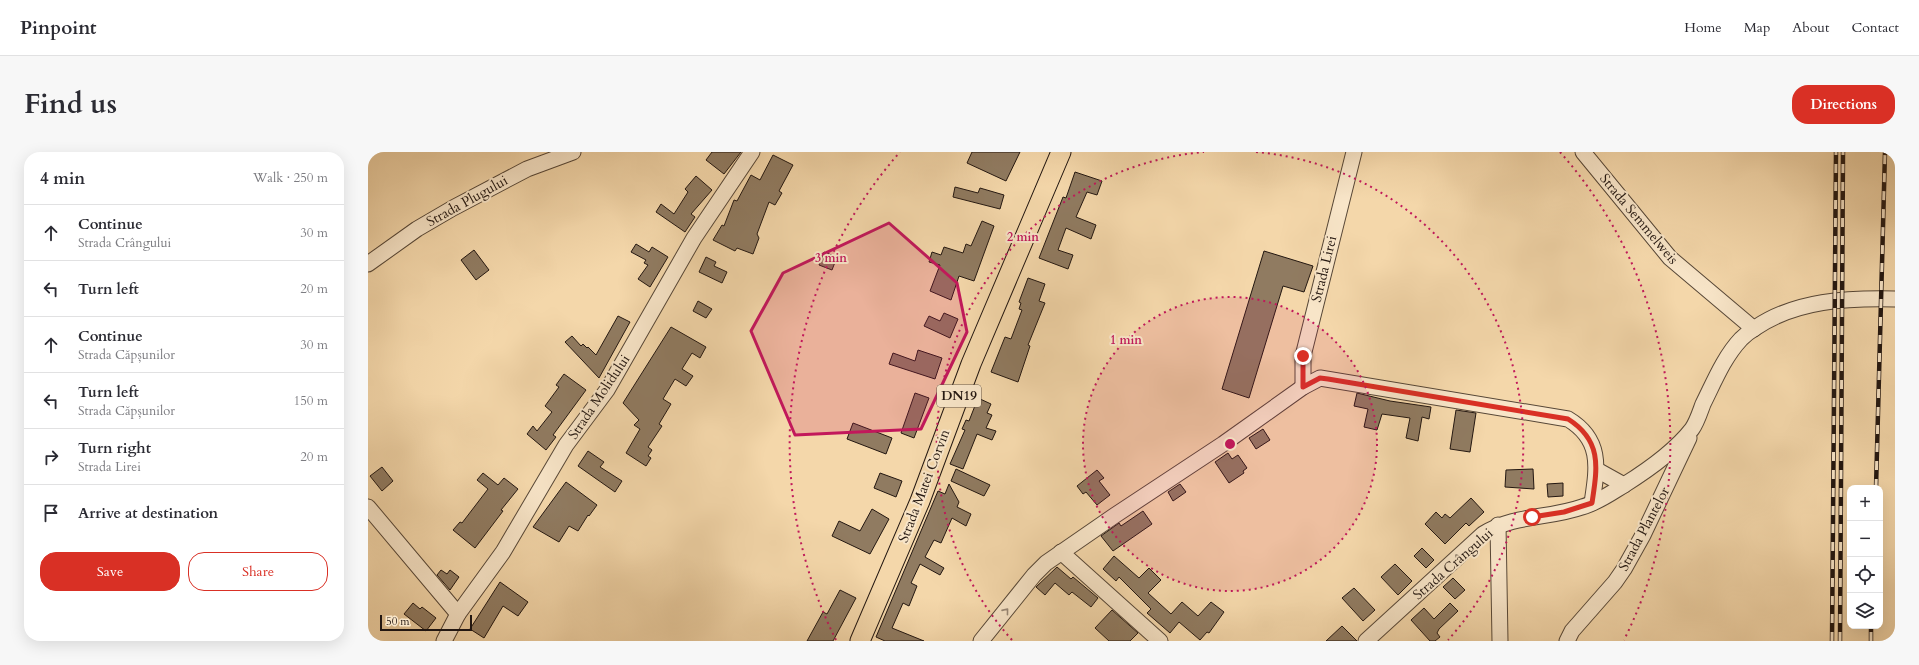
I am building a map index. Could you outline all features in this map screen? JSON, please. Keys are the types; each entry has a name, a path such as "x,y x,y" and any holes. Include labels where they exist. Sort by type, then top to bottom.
{"main road":[{"name":"Strada Matei Corvin","path":"860,641 920,501 971,364 1061,152"}],"street":[{"name":"Strada Plugului","path":"368,264 417,230 453,208 527,169 573,152"},
{"name":"Strada Molidului","path":"444,641 458,614 503,552 566,446 607,390 694,238 752,152"},
{"name":"Strada Lirei","path":"1303,387 1303,356 1354,152"},
{"name":"Strada Semmelweis","path":"1583,152 1670,258 1754,329"},
{"name":"Strada Crângului","path":"1366,641 1483,534 1498,525 1513,520 1581,508 1592,503 1624,485 1676,446 1692,428 1729,353 1742,337 1754,329 1787,311 1819,303 1850,299 1895,299"},
{"path":"981,641 1034,575 1061,552 1223,444 1303,387 1320,378 1568,419 1580,427 1590,440 1596,458 1597,470 1592,503"},
{"name":"Strada Plantelor","path":"1567,641 1572,631 1615,582 1628,562 1643,536 1684,450 1692,428"},
{"path":"1597,470 1624,485"},
{"path":"368,507 458,614"},
{"path":"1498,525 1500,641"},
{"path":"1061,552 1160,641"}],"highlighted area":[{"path":"889,223 957,283 967,332 921,429 795,435 751,331 783,273"}],"building":[{"path":"712,152 741,152 724,174 706,160"},
{"path":"972,152 1020,152 1006,181 967,163"},
{"path":"773,155 793,165 779,191 782,193 775,205 769,202 757,234 759,238 753,254 737,248 735,251 713,240 722,225 724,226 734,200 737,201 751,175 760,180"},
{"path":"1075,172 1102,181 1097,195 1087,192 1076,217 1096,225 1091,239 1066,228 1058,250 1073,255 1068,269 1039,258 1063,197 1066,198"},
{"path":"696,176 712,190 691,214 695,217 685,232 656,212 661,204 674,214 688,192 685,189"},
{"path":"955,187 978,193 980,188 1004,195 1000,209 953,197"},
{"path":"982,221 994,226 974,281 959,276 951,300 930,291 940,265 929,262 932,252 941,255 944,247 963,253 966,244 971,246"},
{"path":"636,244 649,252 652,247 668,257 650,287 638,279 648,265 644,263 646,260 631,252"},
{"path":"474,250 489,270 476,280 461,260"},
{"path":"1264,251 1313,266 1304,292 1283,286 1249,398 1222,389"},
{"path":"824,252 837,257 832,270 819,265"},
{"path":"706,257 716,262 714,266 727,272 722,283 699,272"},
{"path":"1028,278 1045,284 1039,301 1045,303 1028,345 1030,346 1018,382 991,372 1005,337 1011,339 1022,310 1019,309 1021,303 1019,302"},
{"path":"698,301 712,309 706,318 693,311"},
{"path":"944,313 958,319 950,338 924,326 929,316 940,321"},
{"path":"618,316 630,322 599,378 565,342 572,336 581,346 583,344 587,348 588,347 596,355"},
{"path":"671,327 706,347 700,358 692,353 682,369 693,376 686,386 675,379 663,399 671,404 659,424 662,426 648,447 652,450 648,456 651,458 646,466 626,453 640,429 634,425 639,420 623,403"},
{"path":"918,350 942,358 935,379 889,364 893,353 915,361"},
{"path":"564,374 586,390 553,435 556,437 546,450 527,434 533,426 537,431 552,412 545,406 559,387 556,385"},
{"path":"915,393 929,398 914,438 901,433"},
{"path":"1357,393 1390,401 1431,407 1429,419 1422,417 1418,441 1406,438 1410,418 1382,414 1377,430 1364,427 1368,409 1354,406"},
{"path":"978,398 991,404 987,413 992,415 986,428 996,431 992,440 977,434 963,469 950,464 965,430 962,429 966,420 969,421"},
{"path":"1456,410 1476,413 1470,452 1450,449"},
{"path":"853,423 892,438 886,454 847,439"},
{"path":"1263,429 1270,440 1256,449 1249,438"},
{"path":"588,451 604,462 600,467 622,481 615,492 578,466"},
{"path":"1228,453 1232,459 1238,455 1247,468 1243,471 1244,473 1229,483 1215,462"},
{"path":"382,467 393,481 382,491 370,476"},
{"path":"956,469 990,485 984,496 951,481"},
{"path":"1533,469 1534,489 1505,487 1506,470"},
{"path":"1097,470 1104,478 1099,481 1110,495 1097,505 1086,492 1083,494 1077,486"},
{"path":"483,473 498,485 504,478 518,489 501,510 503,511 475,548 453,530 460,522 462,523 488,489 477,480"},
{"path":"880,473 902,481 896,497 874,488"},
{"path":"566,482 597,505 589,516 588,515 578,531 569,526 559,542 533,527"},
{"path":"1563,483 1563,496 1548,497 1547,484"},
{"path":"949,484 959,502 957,507 971,514 966,526 952,518 941,543 934,540 925,557 944,568 940,575 920,564 911,583 917,586 909,606 903,603 892,628 924,641 885,641 876,637 938,491 945,494"},
{"path":"1180,484 1186,492 1173,501 1168,492"},
{"path":"1471,498 1484,512 1469,526 1466,523 1445,544 1425,524 1436,512 1442,518 1445,514 1450,518"},
{"path":"872,509 889,519 870,554 832,536 839,521 860,531"},
{"path":"1143,511 1152,524 1113,551 1101,536 1119,523 1121,526"},
{"path":"1422,548 1434,560 1426,568 1414,556"},
{"path":"1114,556 1139,578 1149,568 1161,580 1148,593 1171,614 1182,602 1198,616 1211,602 1224,612 1209,633 1207,632 1200,640 1179,622 1170,633 1147,613 1151,609 1119,577 1116,581 1103,569"},
{"path":"1395,564 1412,581 1398,595 1381,577"},
{"path":"1057,567 1071,579 1073,577 1098,598 1091,607 1072,592 1069,595 1055,583 1045,595 1036,587"},
{"path":"441,570 447,574 450,570 459,577 450,590 437,575"},
{"path":"1453,578 1465,590 1455,599 1443,587"},
{"path":"500,582 528,602 518,616 503,606 484,638 470,629"},
{"path":"1354,588 1375,610 1363,621 1342,598"},
{"path":"840,590 856,598 833,641 807,641 823,612 827,614"},
{"path":"413,603 420,609 422,607 436,618 426,631 404,614"},
{"path":"1450,603 1458,611 1439,629 1437,633 1440,637 1435,641 1430,641 1411,620 1424,608 1434,619"},
{"path":"1112,610 1138,633 1130,641 1109,641 1095,628"},
{"path":"1342,626 1357,641 1326,641"}],"railway":[{"path":"1832,641 1836,152"},
{"path":"1840,641 1843,152"},
{"path":"1876,485 1885,152"},
{"path":"1871,629 1871,641"}],"route":[{"path":"1303,356 1303,387 1320,378 1328,379 1568,419 1575,423 1586,434 1594,448 1597,470 1592,503 1581,508 1564,512 1532,517"}]}
